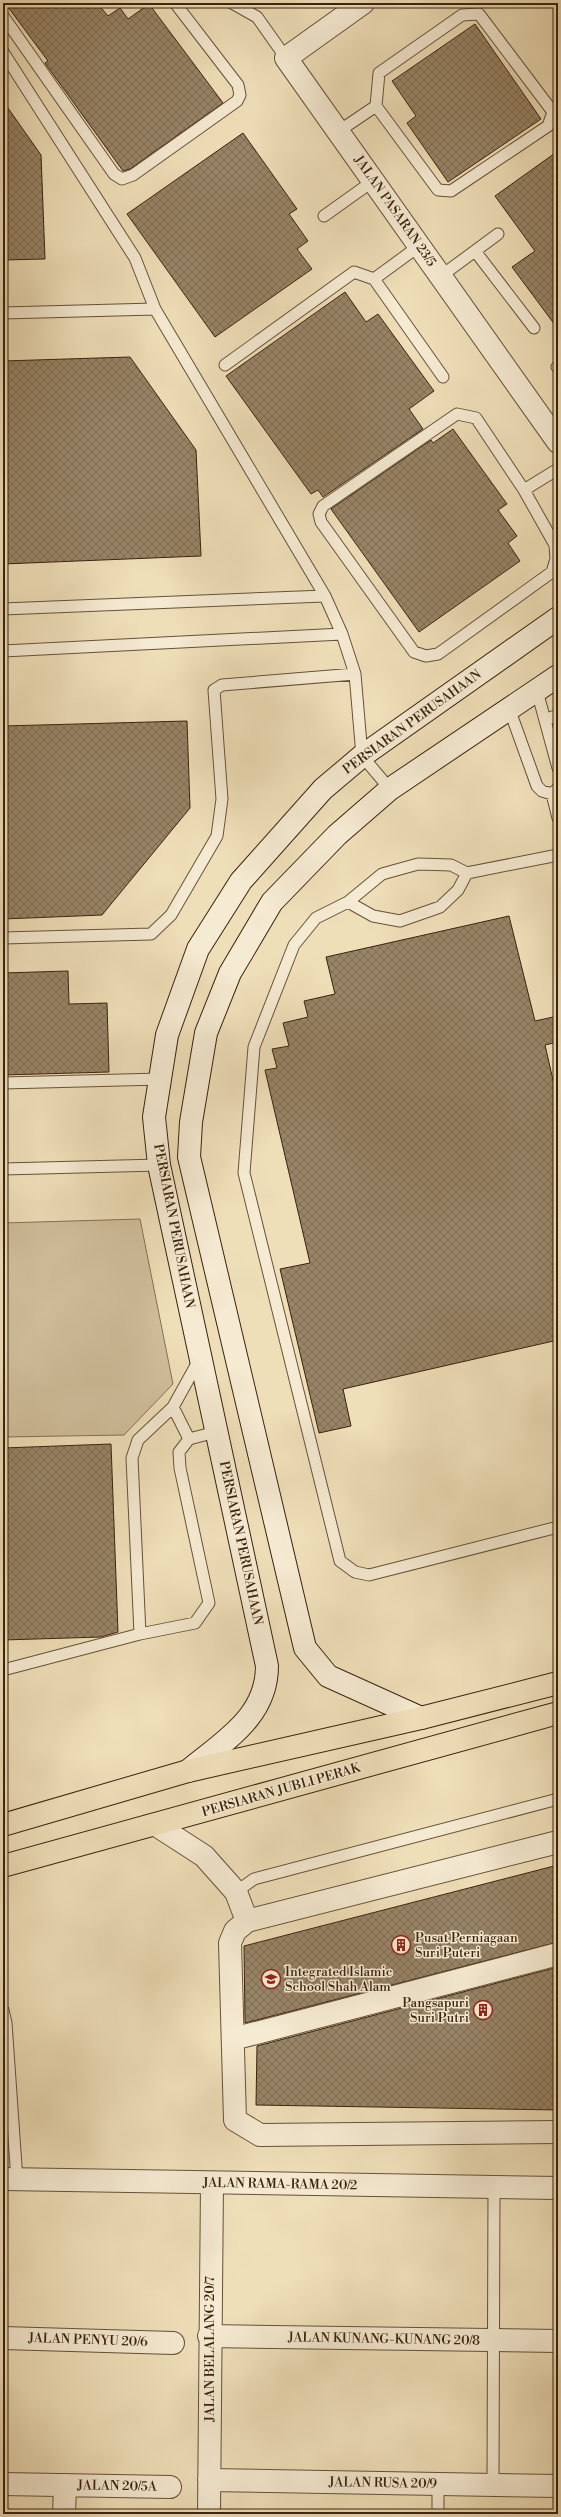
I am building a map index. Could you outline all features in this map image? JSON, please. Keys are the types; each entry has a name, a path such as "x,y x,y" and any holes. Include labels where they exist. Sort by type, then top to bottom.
{"main road":[{"path":"3,1825 188,1771 421,1718 558,1683"},
{"name":"PERSIARAN JUBLI PERAK","path":"3,1866 558,1713"}],"street":[{"path":"286,58 362,3"},
{"name":"JALAN PASARAN 23/5","path":"286,58 558,442"},
{"name":"PERSIARAN PERUSAHAAN","path":"188,1771 242,1726 260,1703 267,1682 267,1666 159,1165 154,1118 167,1034 198,949 241,881 323,789 362,756 558,618"},
{"path":"421,1718 328,1676 305,1648 189,1157 190,1122 206,1033 230,973 272,902 337,835 390,789 510,711 558,676"},
{"path":"156,1825 204,1856 236,1892 247,1921"},
{"path":"558,1842 247,1921 235,1931 230,1943 235,2120 260,2136 558,2132"},
{"path":"233,2039 558,1954"},
{"name":"JALAN RAMA-RAMA 20/2","path":"10,2179 558,2188"},
{"name":"JALAN BELALANG 20/7","path":"209,2514 209,2336 212,2183"},
{"name":"JALAN KUNANG-KUNANG 20/8","path":"209,2336 558,2341"},
{"name":"JALAN PENYU 20/6","path":"3,2338 173,2343"},
{"name":"JALAN RUSA 20/9","path":"209,2480 558,2486"},
{"name":"JALAN 20/5A","path":"3,2484 170,2488"},
{"name":"JALAN 20/5A","path":"64,2514 65,2485"}],"lane":[{"path":"3,16 114,174 122,179 133,175 237,101 240,95 238,85 175,3"},
{"path":"232,3 257,17 286,58"},
{"path":"462,14 479,14 553,112 548,126 451,191 438,190 376,106 379,74 462,14"},
{"path":"3,52 135,258 155,309 325,596 342,634 355,674 362,756 390,789"},
{"path":"339,131 376,106"},
{"path":"324,216 373,182"},
{"path":"441,276 498,234"},
{"path":"374,279 419,246"},
{"path":"475,251 534,328"},
{"path":"225,365 354,272 374,279 443,377"},
{"path":"3,314 155,309"},
{"path":"457,414 476,418 524,490 555,545 556,559 552,572 438,654 426,656 414,652 321,522 319,514 322,506 457,414"},
{"path":"524,490 558,469"},
{"path":"3,609 325,596"},
{"path":"3,651 342,634"},
{"path":"3,938 151,934 171,915 217,836 222,798 214,690 222,685 355,674"},
{"path":"537,691 558,768"},
{"path":"510,711 537,786 542,791 555,791 558,818"},
{"path":"545,720 558,715"},
{"path":"558,855 468,874 451,865 418,864 382,874 348,902 316,918 294,945 254,1047 244,1173 340,1561 355,1572 369,1575 558,1527"},
{"path":"348,902 373,916 400,921 440,907 458,890 468,874"},
{"path":"3,1083 161,1079"},
{"path":"3,1169 159,1165"},
{"path":"140,1634 132,1458 138,1440 173,1407 201,1357"},
{"path":"173,1407 189,1439"},
{"path":"3,1670 140,1634 195,1623 209,1603 180,1468 179,1452 189,1439 216,1432"},
{"path":"236,1892 254,1879 558,1799"},
{"path":"3,2010 6,2023 10,2179"},
{"path":"493,2484 494,2188"},
{"path":"438,2484 438,2514"}],"shaded area":[{"path":"140,1219 173,1384 124,1435 3,1437 3,1223"}],"building":[{"path":"5,3 82,3 88,8 97,3 108,16 120,8 128,19 149,4 223,103 130,169 123,171 45,63 48,61"},
{"path":"475,24 541,119 448,182 407,123 416,116 392,81"},
{"path":"3,101 41,155 45,259 3,260"},
{"path":"243,133 297,209 289,214 308,241 297,249 312,269 215,337 127,214"},
{"path":"558,151 558,329 512,267 535,251 495,196"},
{"path":"345,292 366,322 378,314 434,391 409,409 423,429 323,497 318,490 311,494 226,376"},
{"path":"130,357 196,450 201,556 3,564 3,361"},
{"path":"453,429 507,504 498,510 517,536 508,543 520,561 419,632 331,509 431,440 433,443"},
{"path":"187,721 190,808 102,915 3,919 3,726"},
{"path":"509,916 535,1021 558,1016 558,1042 545,1045 558,1102 558,1340 343,1389 351,1426 319,1433 280,1269 310,1263 265,1070 277,1068 272,1049 289,1046 283,1023 308,1017 304,1001 335,994 326,957"},
{"path":"68,971 69,1004 107,1003 109,1072 3,1075 3,973"},
{"path":"111,1444 118,1632 101,1637 3,1640 3,1448"},
{"name":"Pusat Perniagaan Suri Puteri","path":"558,1865 558,1942 245,2023 244,1946"},
{"name":"Pangsapuri Suri Putri","path":"558,1967 558,2110 256,2105 257,2046"}],"place":[{"name":"Pusat Perniagaan Suri Puteri","path":"401,1945"},
{"name":"Integrated Islamic School Shah Alam","path":"271,1979"},
{"name":"Pangsapuri Suri Putri","path":"483,2010"}]}
